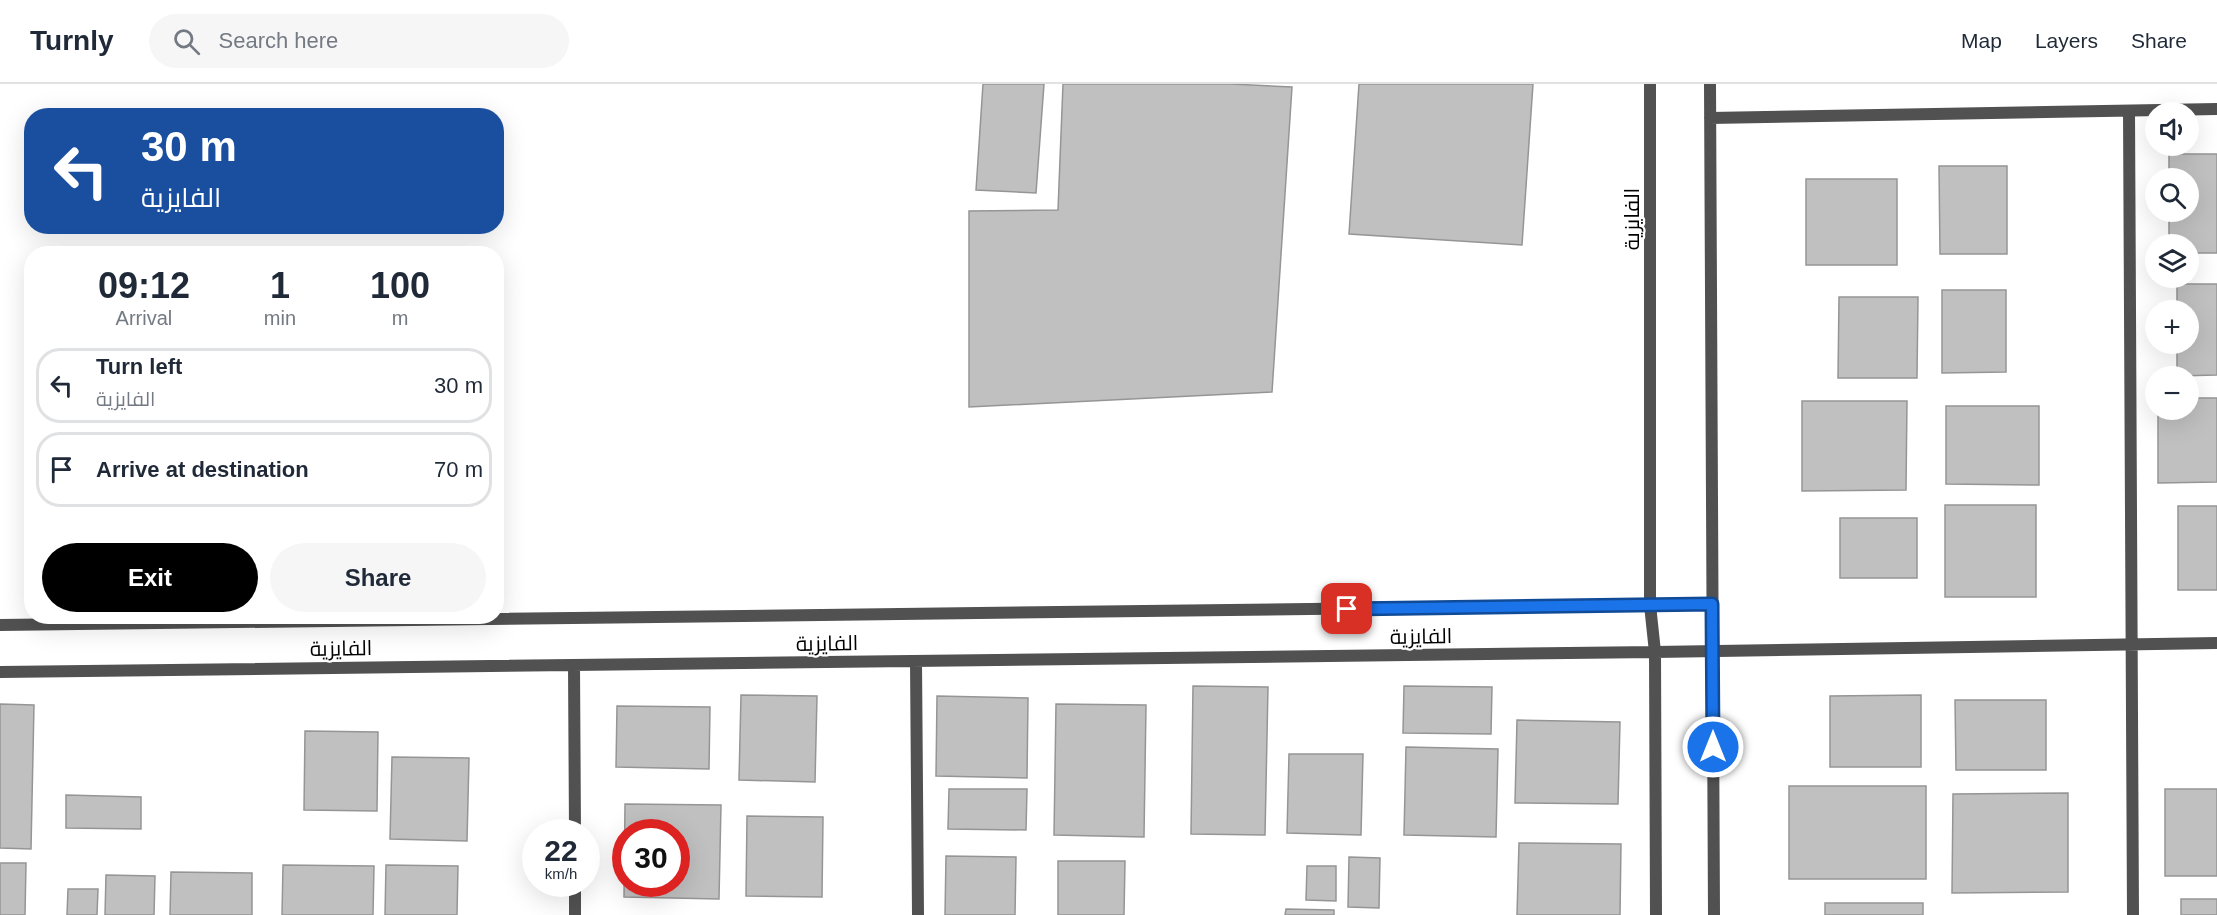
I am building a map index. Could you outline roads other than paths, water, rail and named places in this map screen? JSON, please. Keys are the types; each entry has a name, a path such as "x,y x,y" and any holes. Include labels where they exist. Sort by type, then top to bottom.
{"street":[{"name":"الفايزية","path":"1650,84 1650,605 1655,652 1656,915"},
{"path":"1710,84 1714,915"},
{"path":"1710,118 2217,109"},
{"path":"2129,111 2133,915"},
{"name":"الفايزية","path":"504,619 1712,604"},
{"name":"الفايزية","path":"0,625 82,624"},
{"name":"الفايزية","path":"0,672 2217,643"},
{"path":"916,661 918,915"},
{"path":"574,665 575,819"},
{"path":"575,897 575,915"}]}
